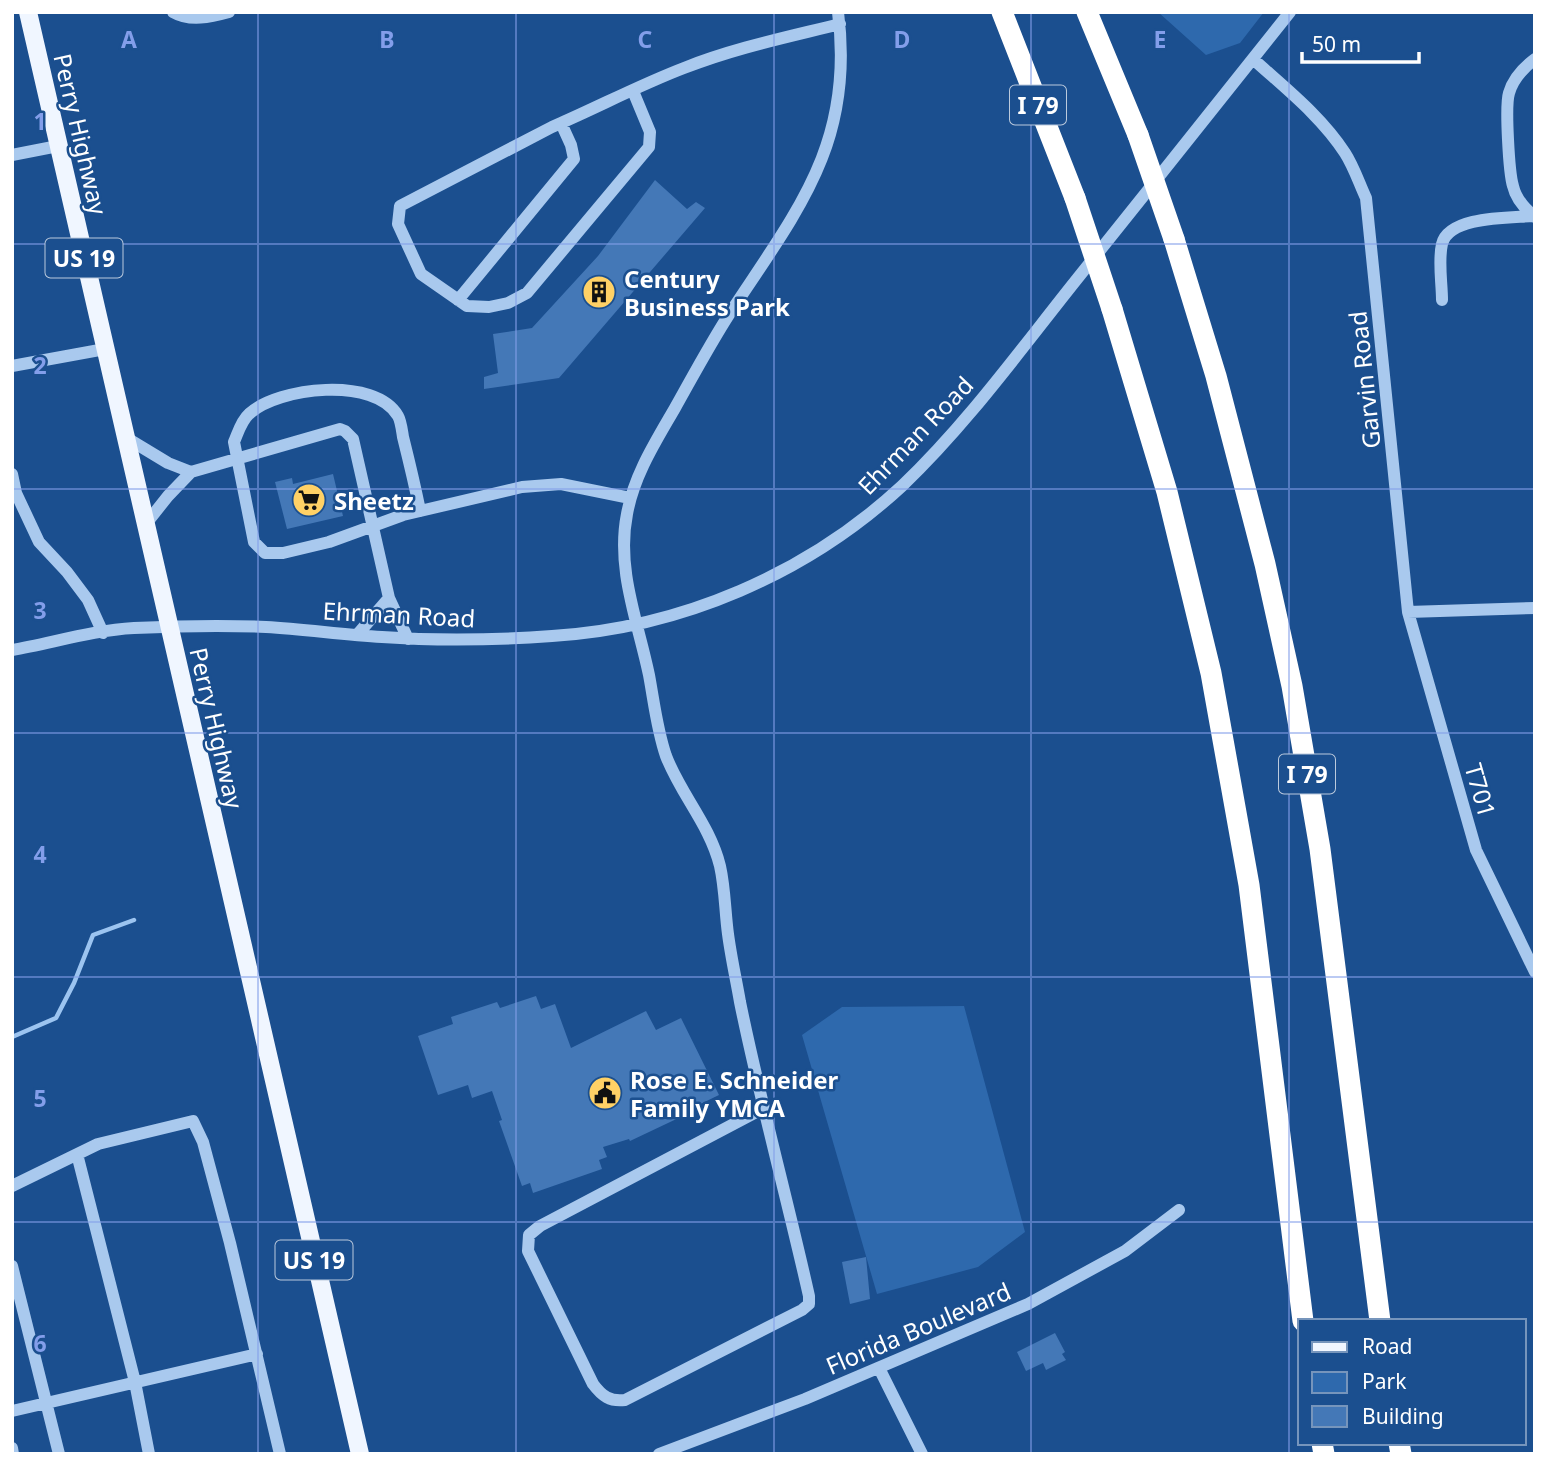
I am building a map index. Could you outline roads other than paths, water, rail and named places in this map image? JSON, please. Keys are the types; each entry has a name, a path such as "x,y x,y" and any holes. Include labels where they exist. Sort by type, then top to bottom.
{"highway":[{"name":"I 79","path":"1002,12 1075,198 1112,309 1167,492 1211,673 1249,885 1303,1319"},
{"name":"I 79","path":"1087,12 1138,135 1174,239 1216,376 1265,564 1292,686 1320,849 1380,1319"}],"main road":[{"name":"Perry Highway","path":"28,12 360,1454"}],"street":[{"path":"173,12 193,18 213,17 229,12"},
{"name":"Ehrman Road","path":"12,650 134,628 271,627 408,639 474,640 552,636 636,624 696,608 771,577 838,537 899,488 939,447 997,379 1290,12"},
{"path":"633,91 650,132 649,147 527,293 508,303 489,307 467,306 421,274 398,224 400,206 561,123 633,91 685,68 839,18 838,98 826,149 817,172 794,218 728,316 656,440 630,498 624,529 627,587 667,757 703,821 720,867 734,971 807,1283 809,1304 625,1400 615,1402 606,1398 593,1384 528,1251 529,1235 540,1226 764,1108"},
{"name":"Garvin Road","path":"1253,59 1328,130 1346,154 1366,198 1408,612"},
{"path":"1534,216 1520,203 1513,186 1507,116 1508,94 1516,77 1535,59"},
{"path":"458,300 574,159 561,123"},
{"path":"12,155 58,146"},
{"path":"1443,300 1441,246 1446,234 1464,224 1534,216"},
{"path":"12,366 105,349"},
{"path":"420,511 398,416 386,404 370,395 347,390 312,390 270,400 248,415 239,428 234,442 254,542 265,553 283,553 329,542 403,515 420,511 522,487 561,484 630,498"},
{"path":"145,525 191,472 340,429 345,431 353,439 389,598 408,639"},
{"path":"125,437 168,463 191,472"},
{"path":"12,474 16,493 40,542 88,600 103,633"},
{"path":"357,635 389,598"},
{"path":"1408,612 1535,608"},
{"name":"T701","path":"1408,612 1476,850 1535,972"},
{"path":"12,1186 98,1144 193,1121 203,1142 281,1454"},
{"path":"77,1154 135,1382 149,1454"},
{"name":"Florida Boulevard","path":"659,1454 805,1399 1028,1304 1125,1251 1179,1210"},
{"path":"12,1266 59,1454"},
{"path":"12,1411 257,1354"},
{"path":"879,1368 922,1454"},
{"path":"12,1448 13,1454"}],"waterway":[{"path":"12,1037 56,1018 74,983 93,935 134,920"}],"place":[{"name":"Century Business Park","path":"599,292"},
{"name":"Sheetz","path":"309,500"},
{"name":"Rose E. Schneider Family YMCA","path":"605,1093"}]}
